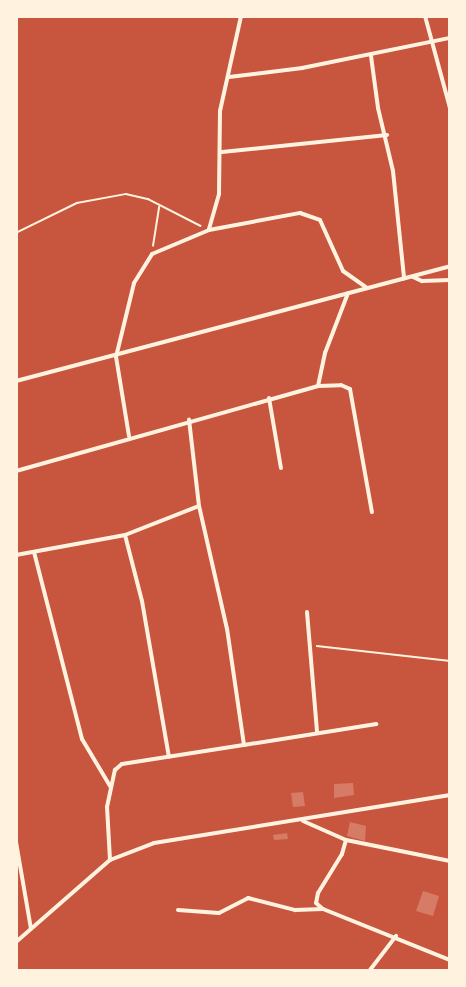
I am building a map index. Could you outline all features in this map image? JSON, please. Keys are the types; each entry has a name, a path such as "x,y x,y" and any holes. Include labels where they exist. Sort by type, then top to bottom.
{"street":[{"path":"209,230 215,219 222,152 220,111 241,16"},
{"path":"425,16 434,41 450,108"},
{"path":"229,77 372,56 450,38"},
{"path":"372,56 378,108 387,135 404,278"},
{"path":"222,152 387,135"},
{"path":"129,436 116,357 134,283 152,254 209,230 300,213 321,219 344,271 366,287"},
{"path":"16,381 116,357 366,287 450,266"},
{"path":"412,277 422,281 450,280"},
{"path":"318,386 325,354 348,293"},
{"path":"16,471 129,436 270,398 318,386 342,385 350,389 372,512"},
{"path":"270,398 281,468"},
{"path":"189,420 199,506 227,629 244,745"},
{"path":"16,555 125,535 199,506"},
{"path":"125,535 142,601 169,758"},
{"path":"34,552 82,739 110,786"},
{"path":"308,612 317,732"},
{"path":"110,860 110,786 116,770 122,764 376,724"},
{"path":"16,942 110,860 154,843 303,821 450,795"},
{"path":"303,821 346,840 450,861"},
{"path":"346,840 342,854 318,893 316,903 323,909 396,936 450,960"},
{"path":"16,842 31,929"},
{"path":"178,910 219,914 249,898 295,910 323,909"},
{"path":"370,970 396,936"}],"path":[{"path":"16,233 60,210 110,195 148,199 209,230"},
{"path":"152,254 159,206"},
{"path":"310,646 450,661"}],"building":[{"path":"353,783 354,795 334,798 334,784"},
{"path":"303,792 305,806 293,807 291,793"},
{"path":"350,822 366,826 365,841 347,836"},
{"path":"287,833 288,839 274,840 273,835"},
{"path":"423,891 439,896 433,916 416,911"}]}
